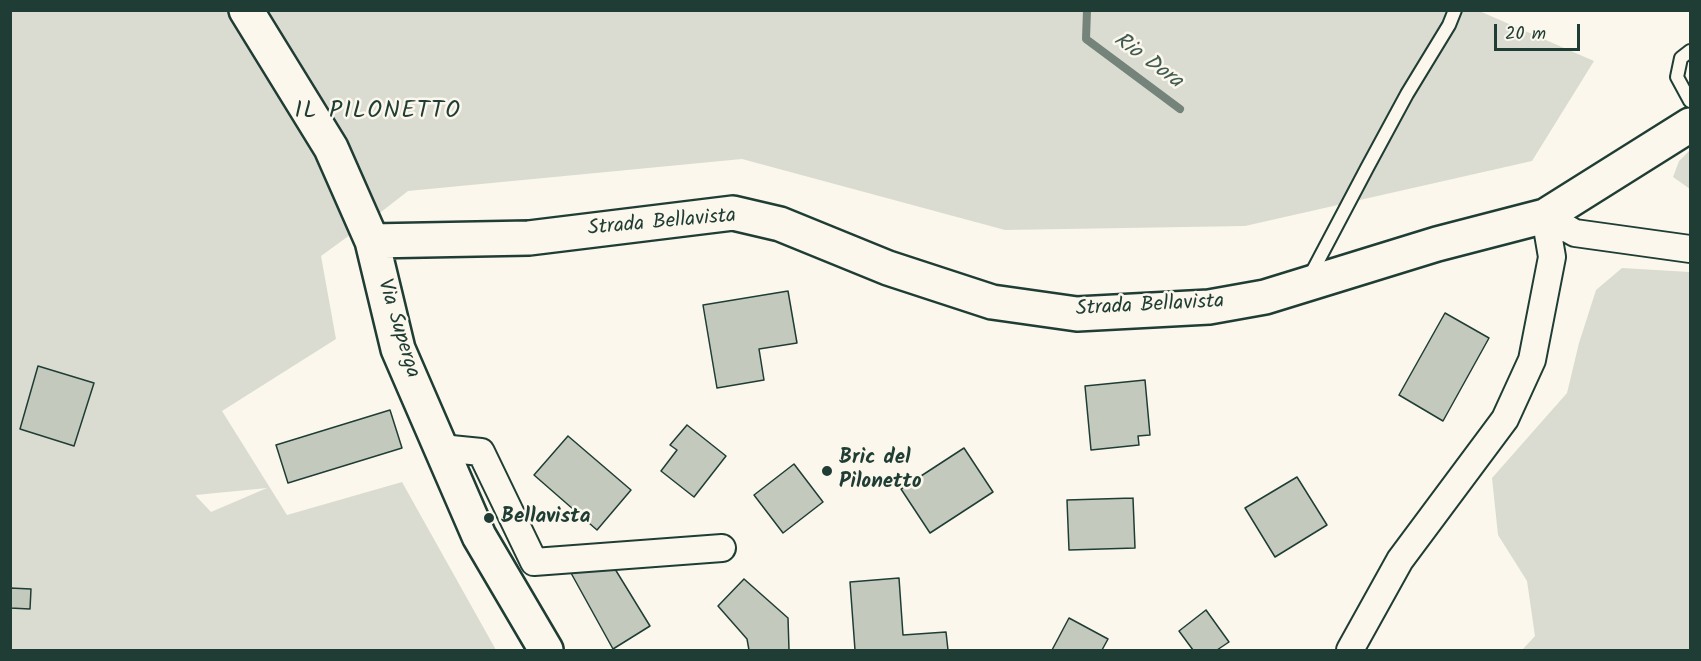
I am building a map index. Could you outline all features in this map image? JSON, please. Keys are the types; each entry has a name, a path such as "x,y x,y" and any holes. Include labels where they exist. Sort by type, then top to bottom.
{"street":[{"name":"Via Superga","path":"246,10 331,148 372,241 398,349 479,536 546,651"},
{"name":"Strada Bellavista","path":"372,241 529,238 734,213 780,224 888,268 992,302 1077,314 1209,307 1265,297 1437,244 1545,216 1690,125"},
{"path":"1545,216 1575,233 1690,249"},
{"path":"1350,651 1400,560 1505,419 1532,360 1552,257 1545,216"},
{"path":"441,448 481,452 534,562 722,548"}],"lane":[{"path":"1306,284 1407,94 1449,25 1455,10"},
{"path":"1690,51 1682,58 1677,77 1690,101"}],"shaded area":[{"path":"1477,10 1594,61 1532,161 1245,226 1005,230 742,159 408,191 372,219 261,11"},
{"path":"10,11 238,11 271,61 354,232 321,256 336,339 222,411 287,515 402,482 496,650 11,650","holes":["267,488 211,512 196,495"]},
{"path":"1690,150 1690,189 1673,177 1679,161"},
{"path":"1622,268 1690,272 1690,650 1522,650 1535,636 1527,581 1498,535 1492,478 1567,393 1579,343 1596,290"}],"building":[{"path":"788,291 797,343 759,349 764,380 717,388 703,305"},
{"path":"1445,313 1489,338 1443,421 1399,395"},
{"path":"38,366 94,383 74,446 20,429"},
{"path":"1145,380 1150,435 1138,436 1139,445 1091,450 1085,386"},
{"path":"390,410 402,448 288,483 276,445"},
{"path":"687,425 726,456 694,497 661,471 677,450 670,445"},
{"path":"568,436 631,490 597,530 534,475"},
{"path":"964,448 993,492 930,533 901,489"},
{"path":"794,464 823,502 783,533 754,495"},
{"path":"1297,477 1327,525 1275,557 1245,508"},
{"path":"1133,498 1135,548 1069,550 1067,500"},
{"path":"615,569 650,626 613,649 571,573"},
{"path":"899,578 903,635 946,632 948,650 855,650 850,582"},
{"path":"744,579 788,618 789,650 749,650 747,639 718,606"},
{"path":"10,588 31,589 30,609 10,608"},
{"path":"1206,610 1229,642 1217,650 1193,650 1179,631"},
{"path":"1069,618 1108,639 1102,650 1052,650"}],"waterway":[{"name":"Rio Dora","path":"1087,10 1086,39 1180,109"}],"place":[{"name":"Bric del Pilonetto","path":"827,471"},
{"name":"Bellavista","path":"489,518"}],"district":[{"name":"IL PILONETTO","path":"378,113"}]}
